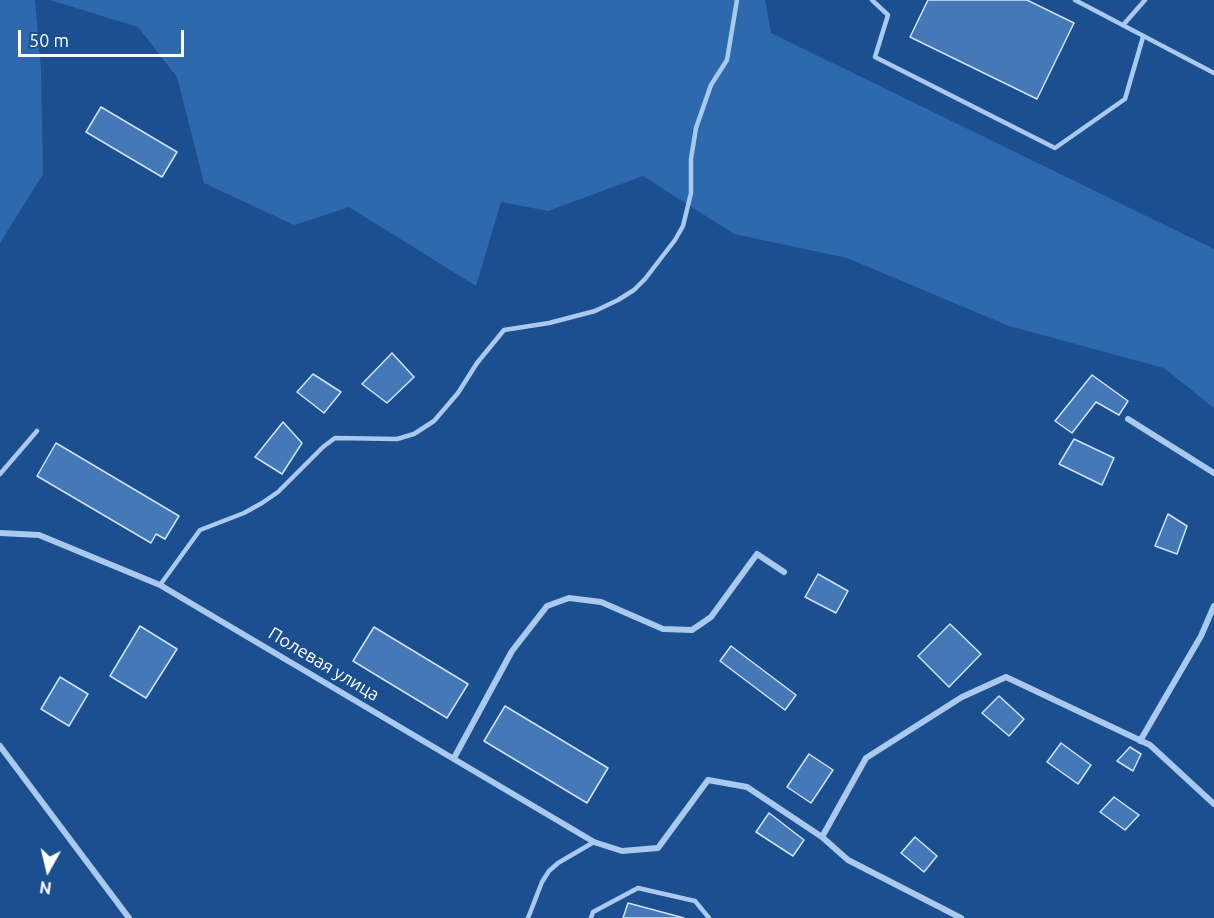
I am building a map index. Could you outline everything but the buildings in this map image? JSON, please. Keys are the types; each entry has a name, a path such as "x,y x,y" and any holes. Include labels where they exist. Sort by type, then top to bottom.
{"street":[{"path":"1128,419 1214,473"},
{"name":"Полевая улица","path":"0,533 39,535 159,585 594,842 622,851 658,848 708,780 747,787 822,837"},
{"path":"454,758 512,651 547,606 569,598 601,602 663,629 692,630 711,617 758,554 784,572"},
{"path":"1140,741 1201,636 1214,606"},
{"path":"962,918 848,860 822,837 866,758 962,697 1006,677 1150,745 1214,804"},
{"path":"0,746 129,918"}],"lane":[{"path":"159,585 200,530 244,513 262,503 278,492 335,438 397,439 414,434 434,421 458,393 477,363 504,330 549,323 595,311 634,290 645,279 683,226 691,193 691,159 696,128 711,85 727,60 737,0"},
{"path":"872,0 888,15 875,57 1055,148 1125,99 1143,37"},
{"path":"1075,0 1214,73"},
{"path":"1124,24 1145,0"},
{"path":"0,474 36,431"},
{"path":"528,918 542,882 549,871 558,863 594,842"},
{"path":"591,918 592,912 638,888 695,901 709,918"}],"shaded area":[{"path":"0,0 35,0 41,69 43,174 0,243"},
{"path":"50,0 765,0 771,33 1214,249 1214,408 1164,368 1009,326 847,258 734,234 643,176 548,211 501,202 476,286 349,207 294,225 204,183 177,77 138,27"}]}
